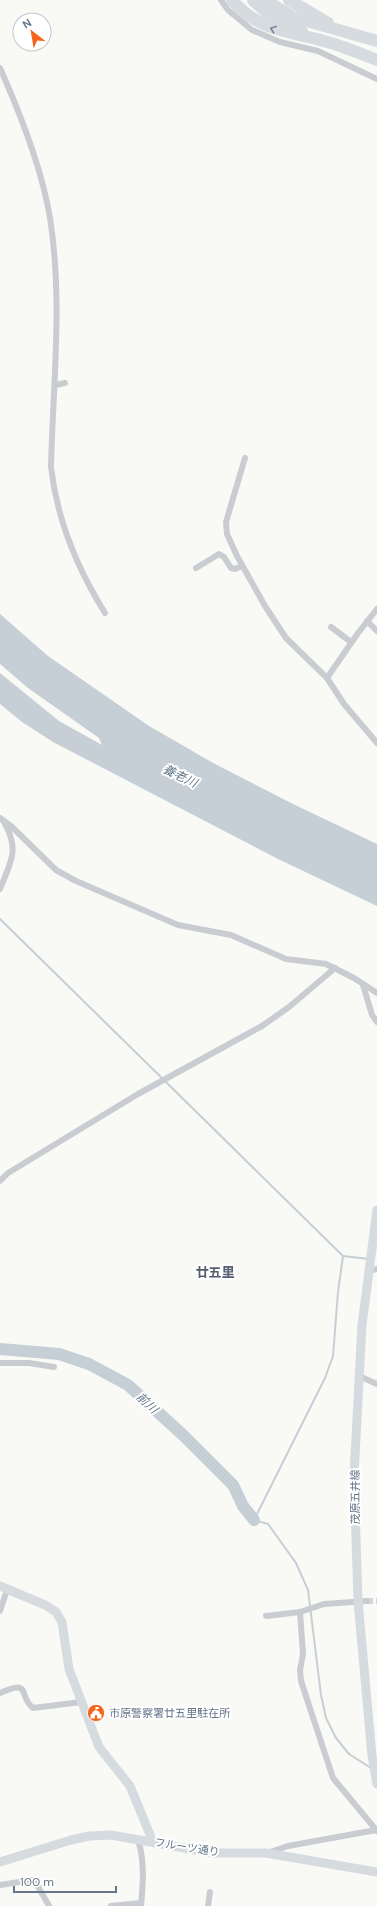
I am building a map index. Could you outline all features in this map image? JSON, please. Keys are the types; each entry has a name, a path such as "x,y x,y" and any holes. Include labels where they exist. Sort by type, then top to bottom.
{"highway":[{"path":"232,0 246,14 264,25 283,32 330,43"},
{"path":"253,0 276,18 330,43 377,60"},
{"path":"265,0 293,17 340,29 377,41"},
{"path":"290,0 340,29"}],"street":[{"path":"221,0 228,10 252,30 280,42 318,52 377,79"},
{"path":"0,68 20,115 50,217 57,296 51,467 57,504 72,552 89,588 105,613"},
{"path":"55,385 64,383"},
{"path":"245,458 226,522 227,534 242,566 265,606 286,638 328,678 344,704 377,743"},
{"path":"196,568 219,554 224,557 231,568 235,569 242,566"},
{"path":"328,678 351,642 377,609"},
{"path":"367,621 377,631"},
{"path":"331,627 351,642"},
{"path":"0,889 13,855 13,841 2,819"},
{"path":"2,819 56,870 76,881 178,925 231,935 286,958 326,964 354,978 377,993"},
{"path":"0,1181 8,1173 138,1094 262,1026 289,1007 335,968"},
{"path":"363,985 372,1015 377,1022"},
{"name":"茂原五井線","path":"377,1210 373,1270 362,1325 354,1475 358,1601 372,1756 377,1784"},
{"path":"0,1363 29,1363 54,1367"},
{"path":"359,1376 377,1384"},
{"path":"0,1611 3,1588 45,1605 56,1612 62,1622 69,1669 99,1747 130,1786 153,1842"},
{"path":"266,1616 300,1612 324,1604 367,1601"},
{"path":"266,1853 288,1846 376,1830 333,1778 301,1681 300,1670 303,1654 300,1612"},
{"path":"0,1693 12,1688 20,1687 33,1708 81,1702"},
{"name":"フルーツ通り","path":"0,1862 71,1840 89,1836 111,1835 212,1853 266,1853 377,1872"},
{"path":"110,1906 141,1904 142,1868 138,1840"},
{"path":"0,1885 32,1880 36,1883 49,1906"},
{"path":"208,1906 210,1892"}],"water":[{"name":"養老川","path":"0,614 48,656 149,726 215,764 293,804 377,844 377,906 276,858 53,742 22,722 0,704 0,673 59,721 102,745 99,738 28,688 0,664"}],"waterway":[{"path":"0,919 343,1256 369,1259"},
{"name":"前川","path":"343,1256 338,1292 333,1356 325,1378 254,1520 268,1524 296,1563 308,1590 321,1695 326,1718 336,1738 349,1754 371,1768"},
{"name":"前川","path":"0,1349 59,1354 89,1364 128,1385 183,1435 233,1485 243,1506 254,1520"}],"tunnel":[{"path":"367,1601 377,1601"}],"place":[{"name":"市原警察署廿五里駐在所","path":"96,1713"}],"district":[{"name":"廿五里","path":"215,1272"}]}
